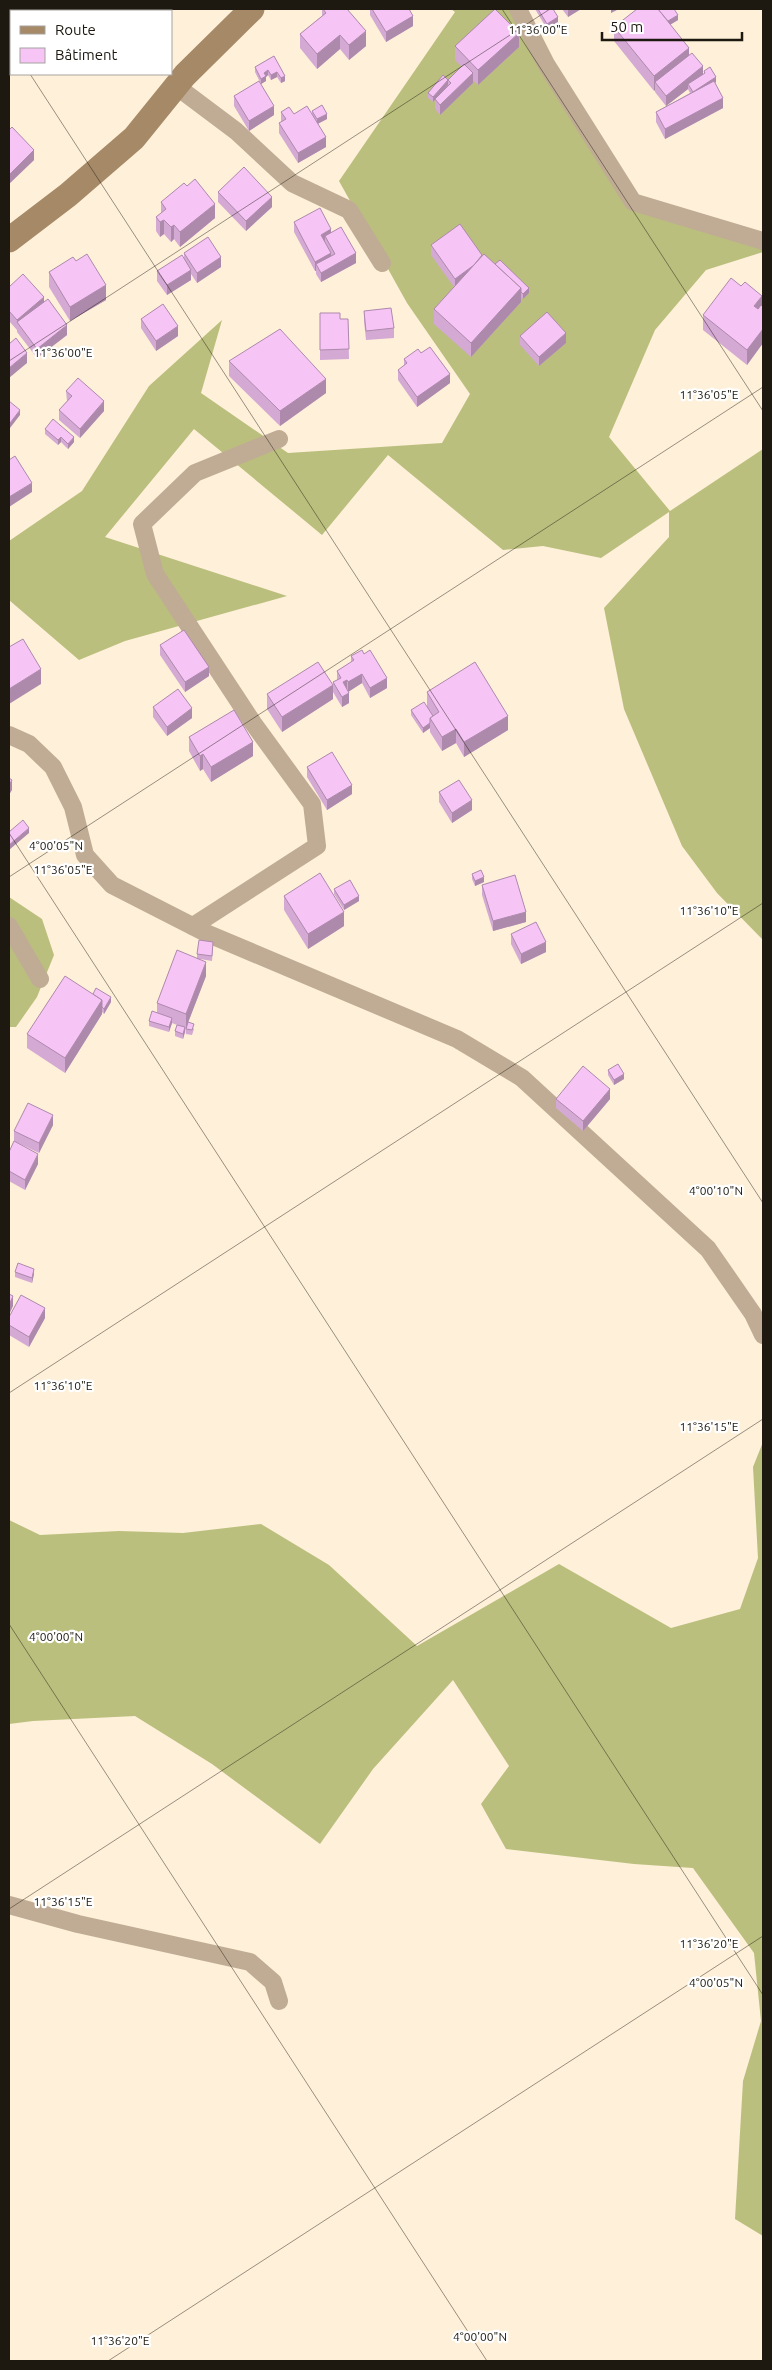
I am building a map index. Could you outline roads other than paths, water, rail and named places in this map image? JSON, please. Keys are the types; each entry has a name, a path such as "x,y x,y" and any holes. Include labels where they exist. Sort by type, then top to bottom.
{"main road":[{"path":"9,240 68,195 134,138 176,86 252,9"}],"street":[{"path":"518,9 546,64 633,202 763,241"},
{"path":"176,86 236,131 292,182 349,210 382,263"},
{"path":"193,926 316,846 312,804 253,723 155,574 142,524 195,472 279,439"},
{"path":"9,735 29,744 53,767 73,807 85,855 112,885 193,926 457,1039 522,1078 708,1249 753,1314 763,1335"},
{"path":"9,926 40,979"},
{"path":"9,1905 78,1924 250,1962 273,1982 279,2002"}]}
